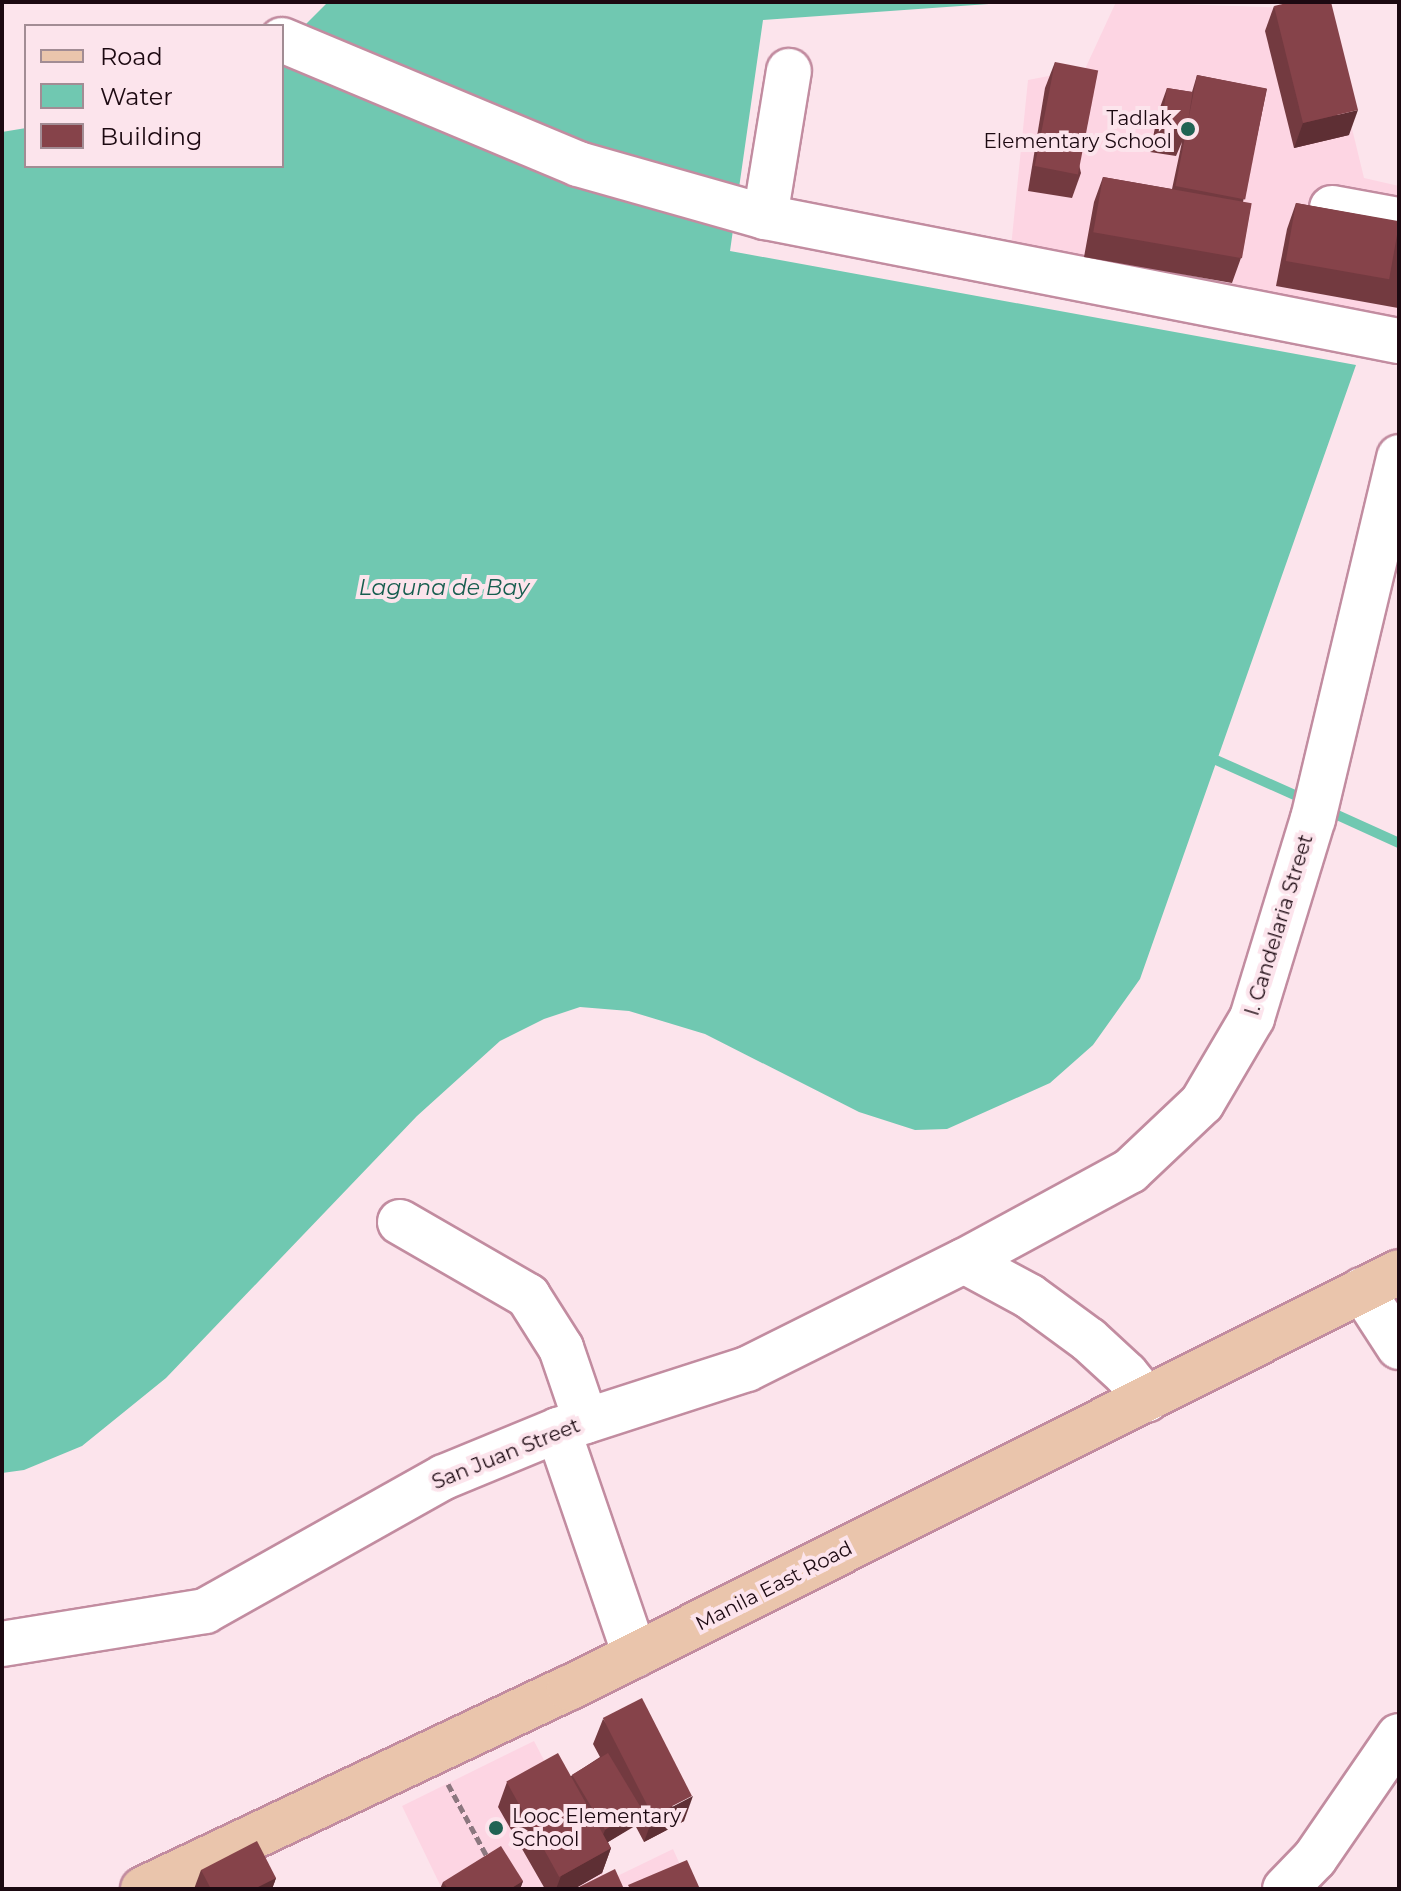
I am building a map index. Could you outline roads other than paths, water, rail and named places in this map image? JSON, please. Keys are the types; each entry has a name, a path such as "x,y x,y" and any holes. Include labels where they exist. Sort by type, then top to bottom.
{"main road":[{"name":"Manila East Road","path":"153,1887 635,1655 1380,1281"}],"street":[{"path":"284,38 578,164 765,217 1399,341"},
{"path":"765,217 789,71"},
{"path":"1332,208 1399,220"},
{"name":"I. Candelaria Street","path":"964,1261 1130,1171 1202,1103 1252,1018 1317,798 1399,457"},
{"path":"400,1222 528,1296 561,1348 572,1426 635,1655"},
{"path":"964,1261 1029,1296 1089,1340 1126,1374 1147,1400"},
{"name":"San Juan Street","path":"2,1644 205,1611 444,1477 572,1426 747,1369 964,1261"},
{"path":"1380,1281 1399,1347"},
{"path":"1285,1889 1315,1858 1399,1736"}],"water":[{"name":"Laguna de Bay","path":"328,2 1017,2 763,20 730,251 1356,365 1140,979 1093,1045 1050,1083 947,1129 915,1130 859,1112 705,1034 629,1011 580,1007 544,1019 500,1041 417,1116 166,1378 82,1446 24,1470 2,1473 2,132 24,128 24,168 284,168 284,46"}],"waterway":[{"path":"1216,760 1306,800"},
{"path":"1324,809 1399,843"}],"place":[{"name":"Tadlak Elementary School","path":"1188,129"},
{"name":"Looc Elementary School","path":"496,1828"}]}
